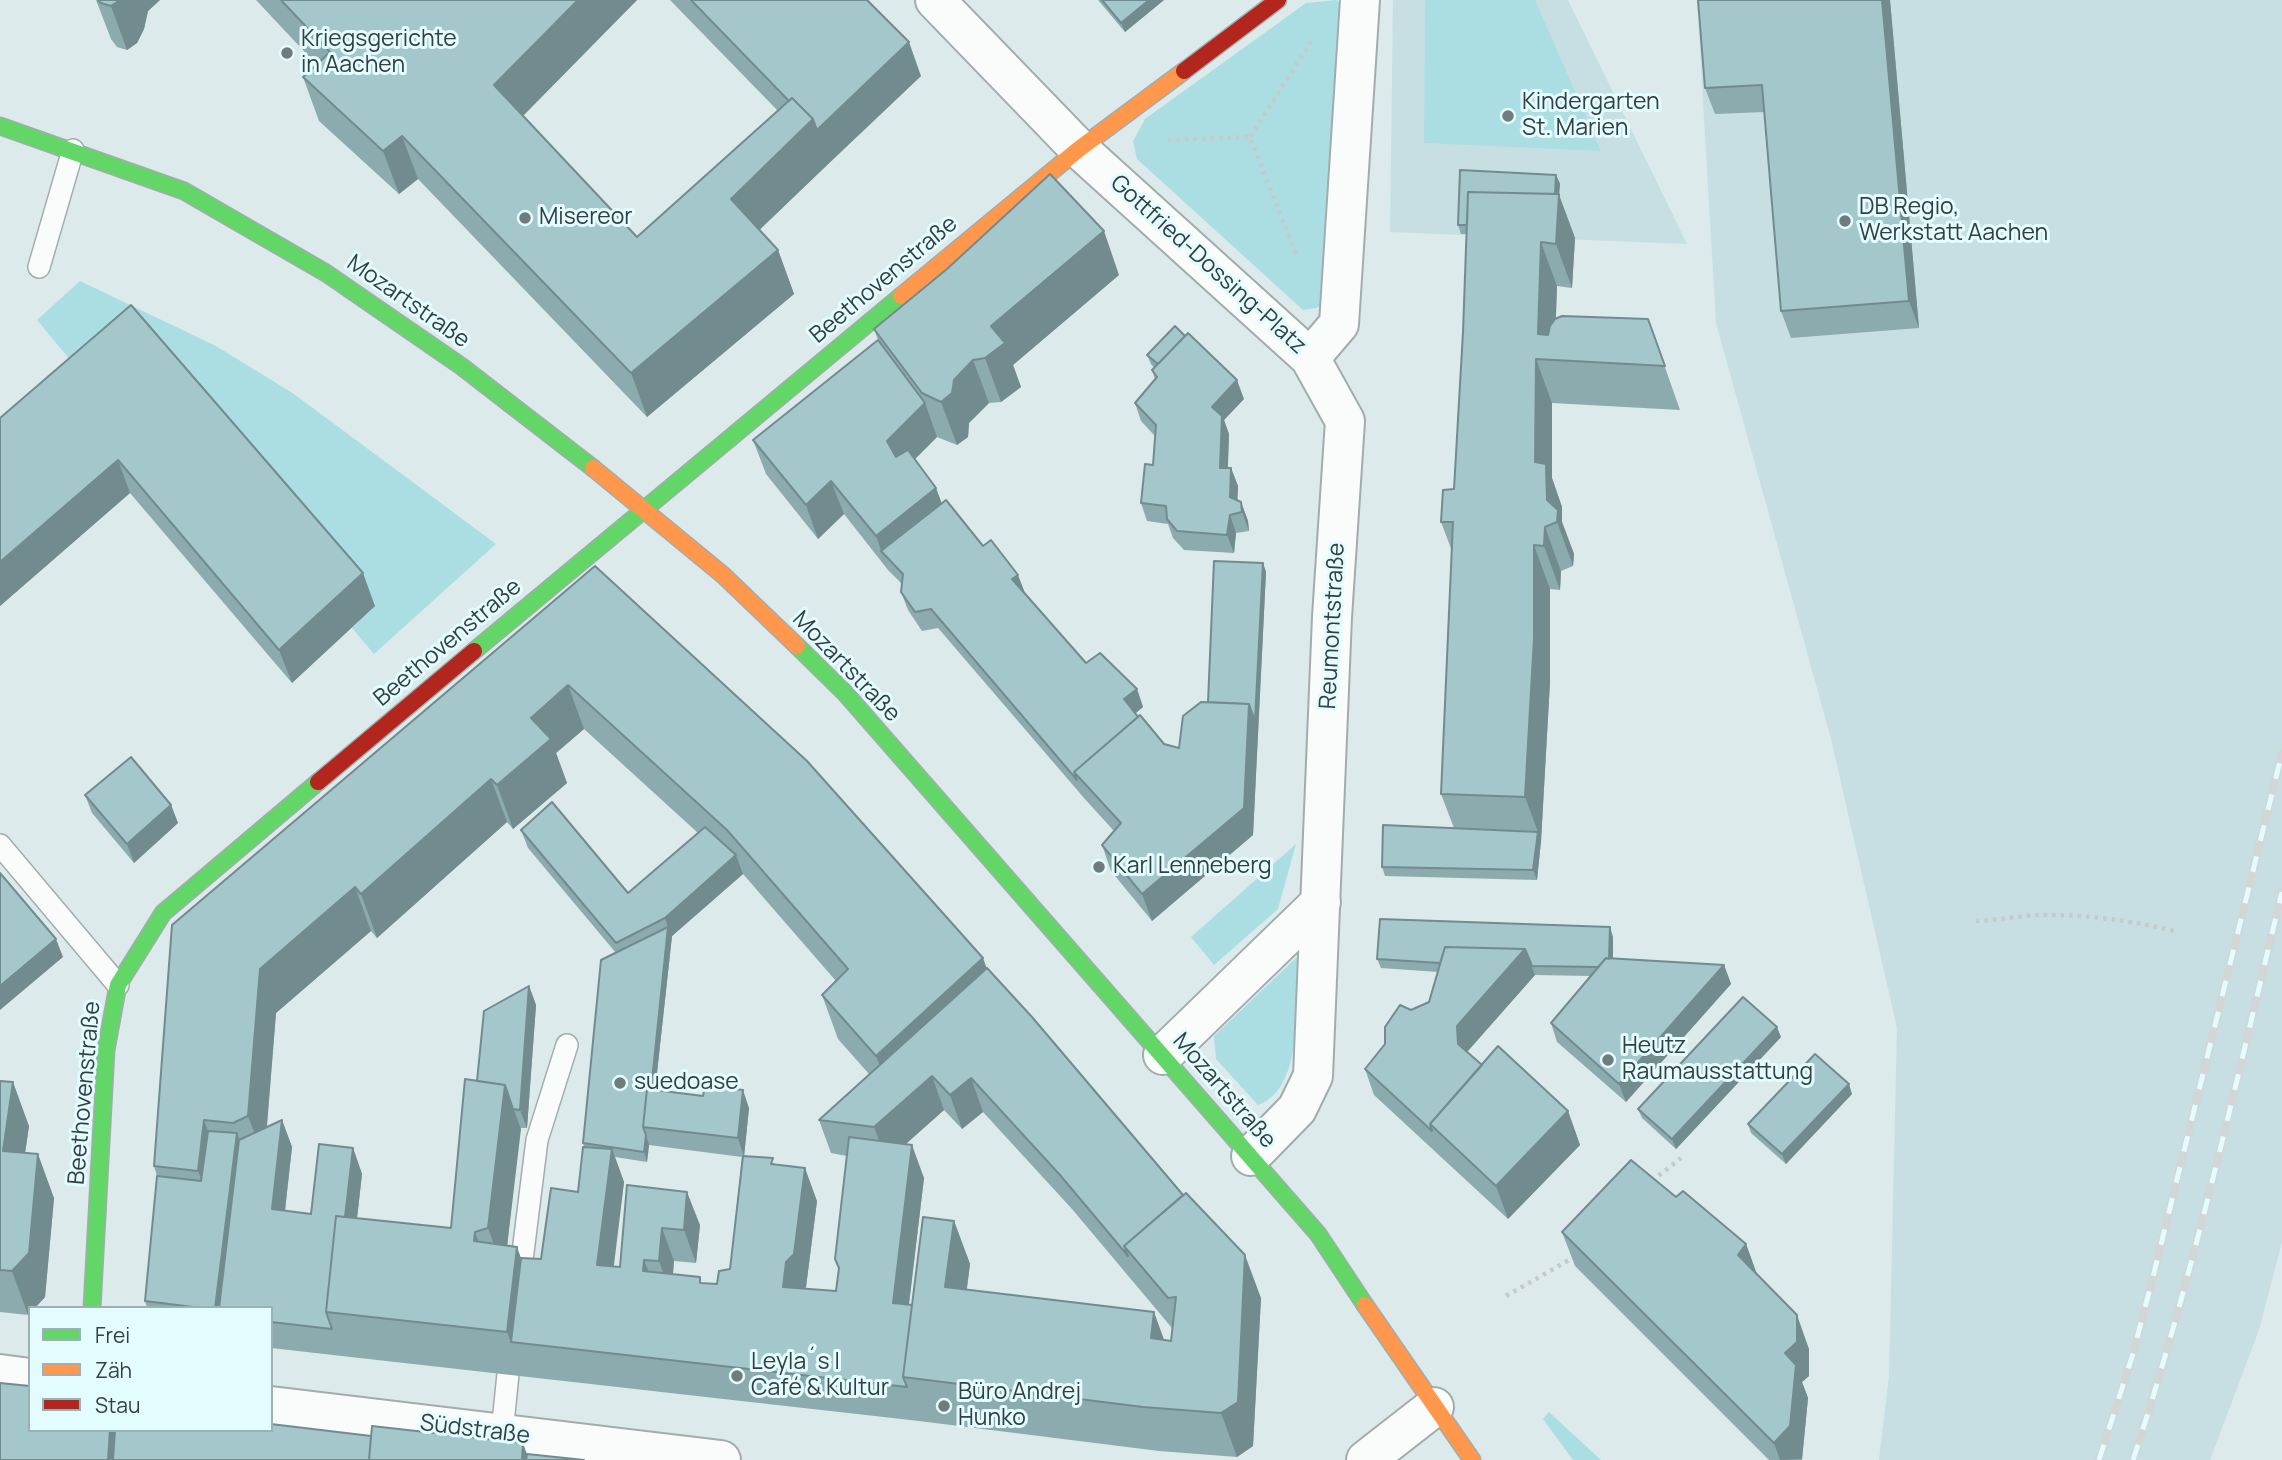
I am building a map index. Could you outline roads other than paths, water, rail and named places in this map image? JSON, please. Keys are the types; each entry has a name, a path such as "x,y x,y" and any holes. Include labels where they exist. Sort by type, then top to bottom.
{"main road":[{"path":"1079,149 1278,0"},
{"name":"Mozartstraße","path":"0,126 184,191 326,273 461,366 644,508 723,575 845,693 1318,1234 1434,1408 1472,1460"},
{"name":"Beethovenstraße","path":"92,1306 106,1050 118,985 163,913 644,508 1079,149"}],"street":[{"name":"Gottfried-Dossing-Platz","path":"935,0 1079,149 1310,358 1339,324 1360,0"},
{"name":"Reumontstraße","path":"1251,1156 1297,1108 1313,1076 1332,617 1345,421 1310,358"},
{"path":"1163,1055 1321,902"},
{"path":"0,1374 28,1378"},
{"name":"Südstraße","path":"273,1406 478,1438 721,1460"},
{"path":"1366,1460 1434,1408"}],"lane":[{"path":"40,267 73,150"},
{"path":"0,845 118,985"},
{"path":"518,1289 537,1140 567,1045"},
{"path":"478,1438 508,1374"}],"railway":[{"path":"2099,1460 2132,1357 2153,1277 2282,753"},
{"path":"2133,1460 2195,1249 2282,892"}],"place":[{"name":"Kriegsgerichte in Aachen","path":"287,53"},
{"name":"Kindergarten St. Marien","path":"1508,116"},
{"name":"Misereor","path":"525,218"},
{"name":"DB Regio, Werkstatt Aachen","path":"1845,221"},
{"name":"Karl Lenneberg","path":"1099,867"},
{"name":"Heutz Raumausstattung","path":"1608,1060"},
{"name":"suedoase","path":"620,1083"},
{"name":"Leyla´s | Café & Kultur","path":"737,1376"},
{"name":"Büro Andrej Hunko","path":"944,1406"}]}
